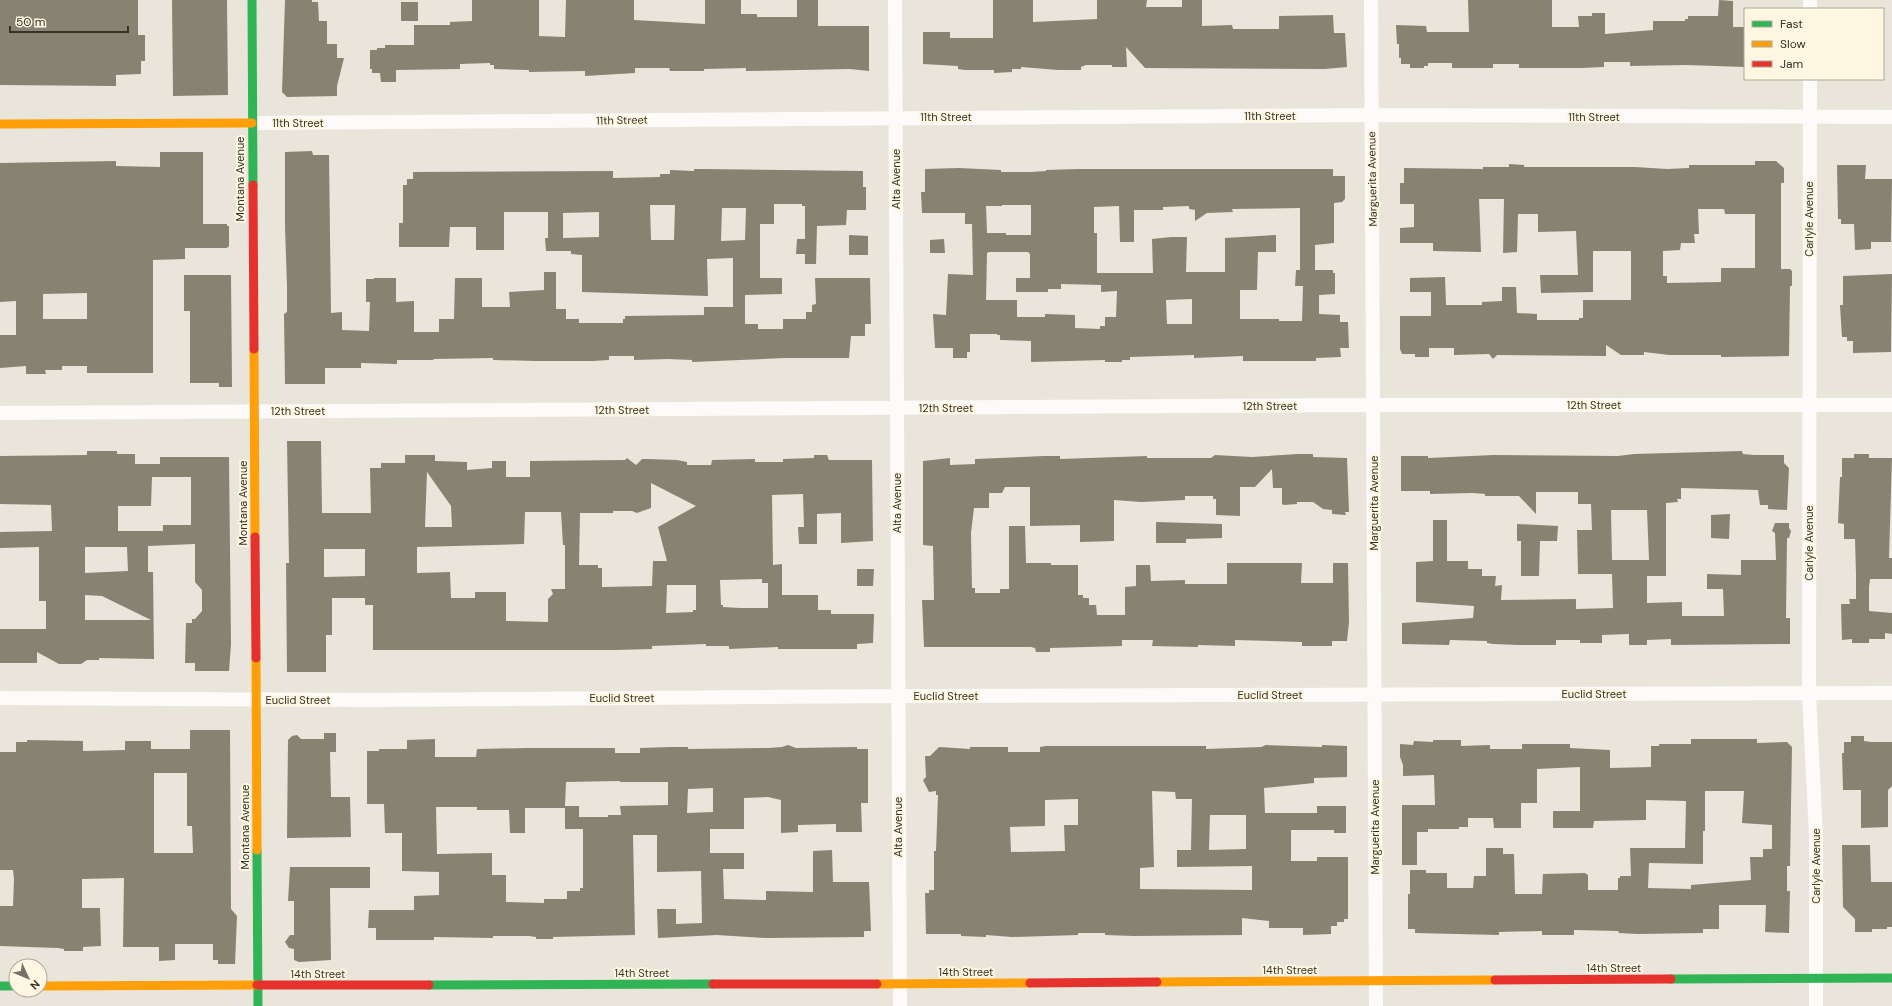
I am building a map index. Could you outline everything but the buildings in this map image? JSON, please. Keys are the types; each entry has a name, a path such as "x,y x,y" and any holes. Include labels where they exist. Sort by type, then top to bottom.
{"street":[{"name":"Montana Avenue","path":"252,0 258,1006"},
{"name":"Alta Avenue","path":"895,0 900,1006"},
{"name":"Marguerita Avenue","path":"1371,0 1376,1006"},
{"name":"Carlyle Avenue","path":"1810,80 1809,693 1816,836 1816,1006"},
{"name":"11th Street","path":"0,124 1371,115 1810,118 1892,117"},
{"name":"12th Street","path":"0,413 1374,405 1892,405"},
{"name":"Euclid Street","path":"0,698 256,700 898,696 1892,693"},
{"name":"14th Street","path":"48,986 900,984 1892,978"}],"traffic: fast":[{"path":"252,0 253,185"},
{"path":"257,850 258,1006"},
{"path":"1671,979 1892,978"},
{"path":"429,985 713,984"},
{"path":"0,986 8,986"}],"traffic: slow":[{"path":"0,124 252,123"},
{"path":"254,349 255,537"},
{"path":"256,658 257,850"},
{"path":"1157,982 1495,980"},
{"path":"877,984 1030,983"},
{"path":"48,986 257,985"}],"traffic: jam":[{"path":"253,185 254,349"},
{"path":"255,537 256,658"},
{"path":"1495,980 1671,979"},
{"path":"1030,983 1157,982"},
{"path":"713,984 877,984"},
{"path":"257,985 429,985"}]}
